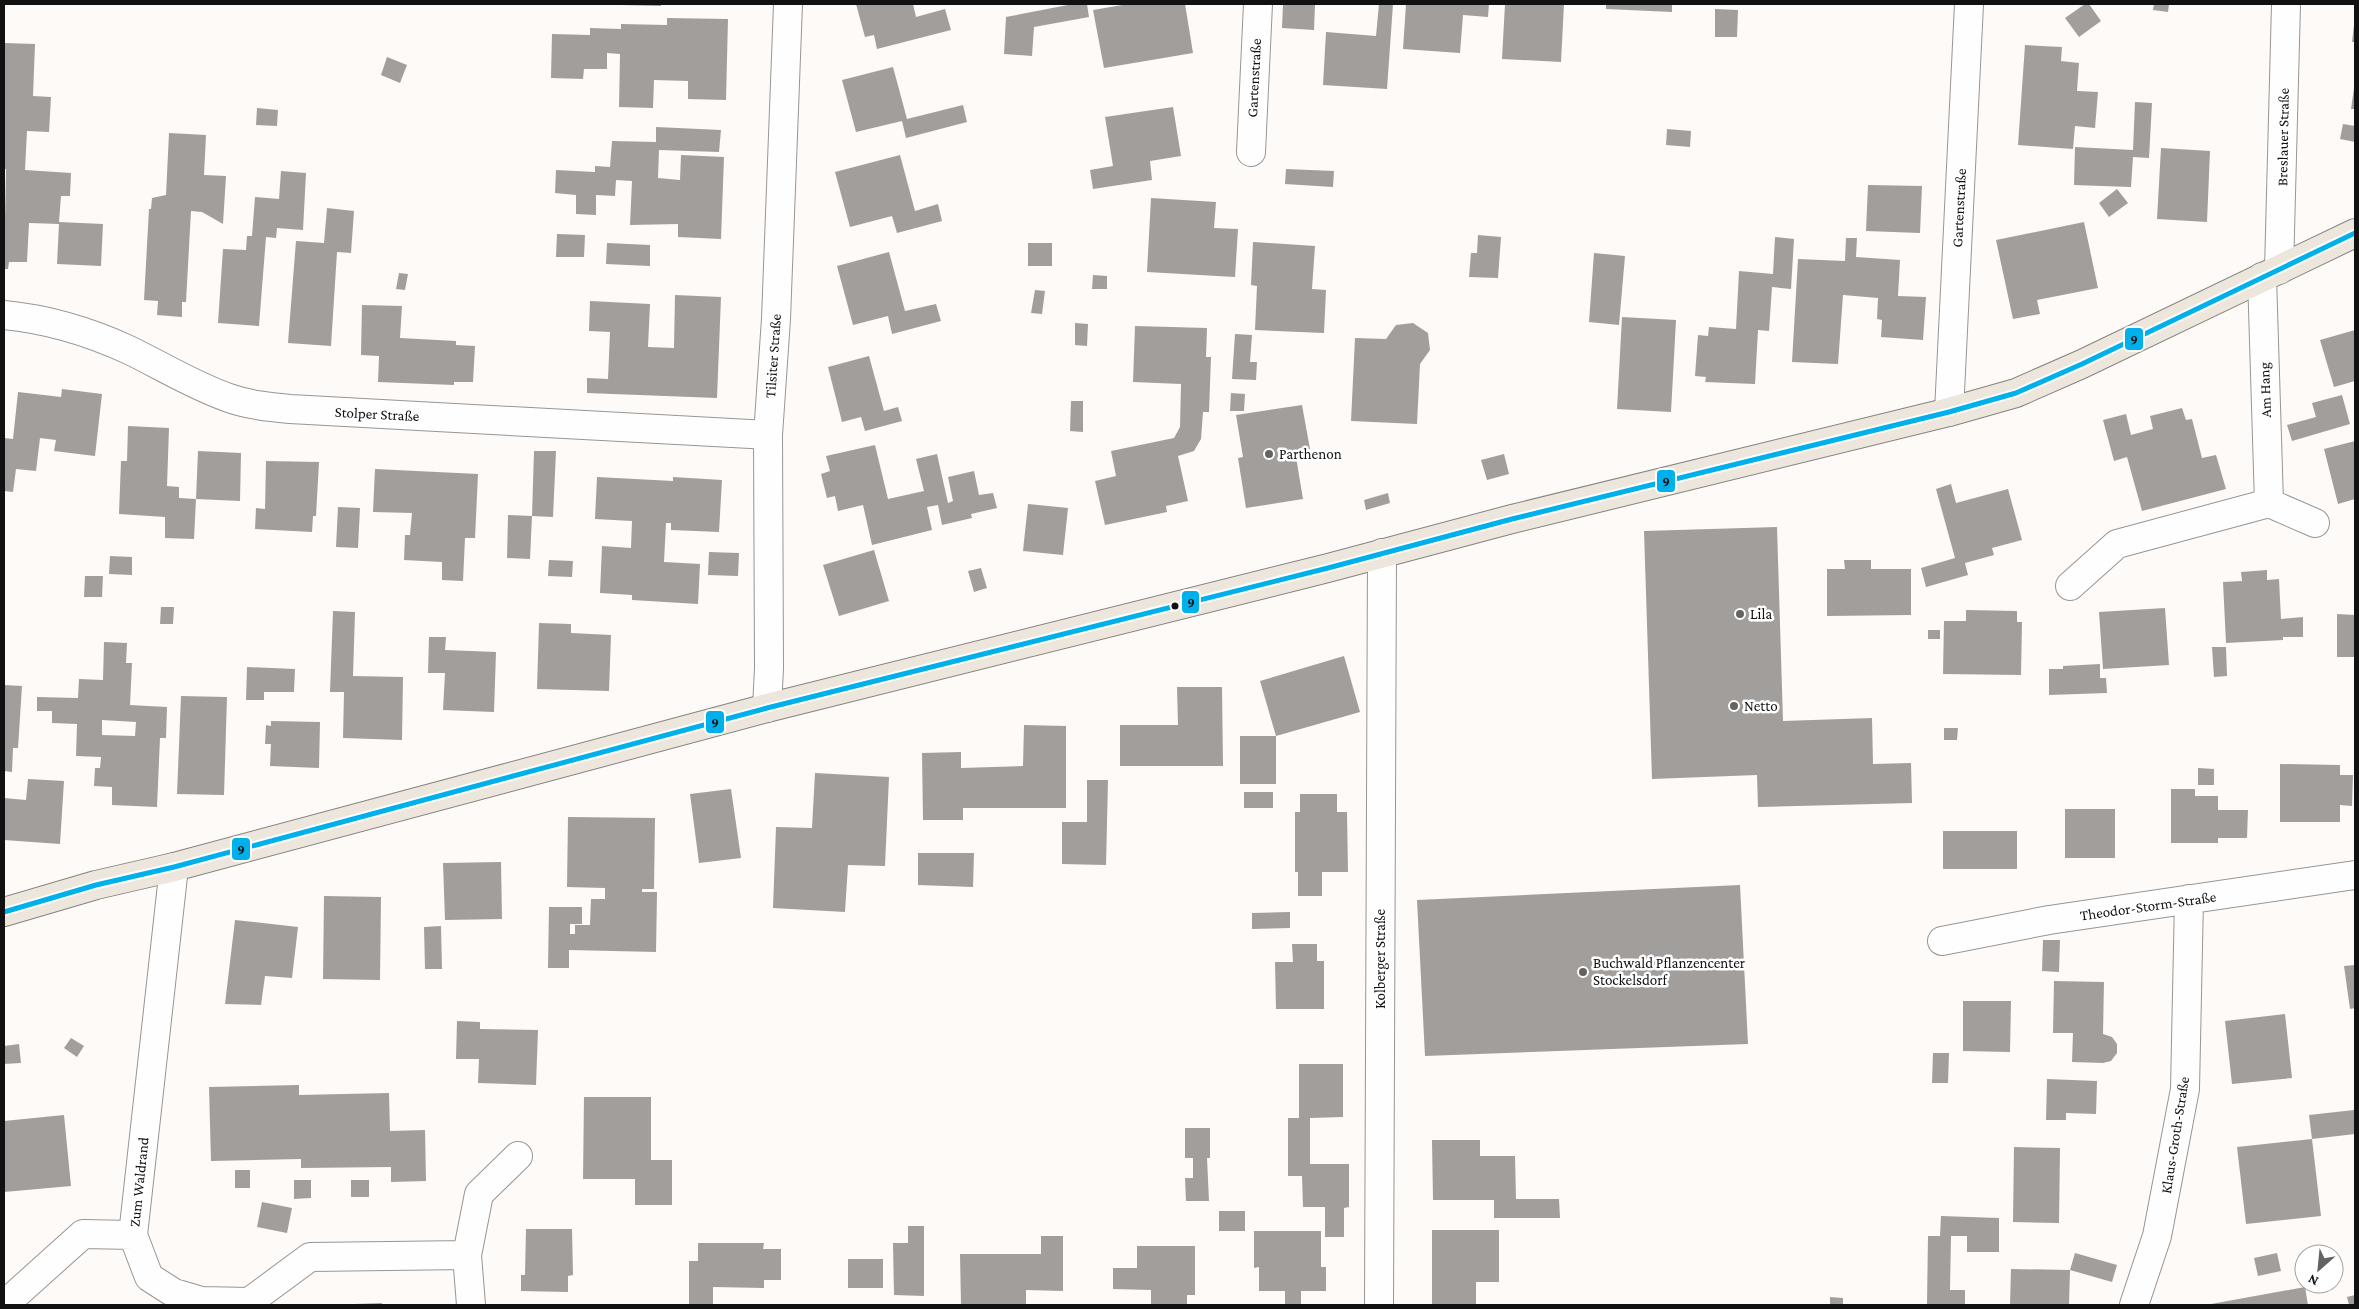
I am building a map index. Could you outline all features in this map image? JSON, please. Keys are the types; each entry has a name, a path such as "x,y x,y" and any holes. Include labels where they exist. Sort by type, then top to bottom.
{"main road":[{"path":"4,912 96,885 174,867 767,708 1512,519 1949,412 2016,393 2082,364 2355,232"}],"street":[{"name":"Tilsiter Straße","path":"767,708 769,668 768,435 776,319 788,4"},
{"name":"Gartenstraße","path":"1251,152 1258,4"},
{"name":"Gartenstraße","path":"1949,412 1969,4"},
{"name":"Breslauer Straße","path":"2271,274 2286,4"},
{"name":"Am Hang","path":"2269,503 2271,274"},
{"name":"Stolper Straße","path":"4,315 27,317 70,328 127,349 215,392 251,404 300,410 768,435"},
{"path":"2070,586 2117,544 2269,503 2315,523"},
{"name":"Kolberger Straße","path":"1379,1305 1382,553"},
{"name":"Zum Waldrand","path":"174,867 133,1235 149,1277 174,1293 200,1301 251,1304 310,1257 467,1255"},
{"name":"Theodor-Storm-Straße","path":"1942,941 2049,920 2355,876"},
{"name":"Klaus-Groth-Straße","path":"2134,1305 2157,1236 2185,1089 2189,900"},
{"path":"471,1305 467,1255 479,1194 518,1156"},
{"path":"4,1305 83,1234 133,1235"}],"building":[{"path":"661,4 661,6 620,5"},
{"path":"856,4 913,4 916,17 945,9 951,30 877,49 874,35 865,37"},
{"path":"1073,4 1087,4 1089,17 1034,27 1032,56 1004,54 1006,17"},
{"path":"1128,4 1185,4 1193,53 1104,68 1093,10"},
{"path":"1283,4 1315,4 1314,30 1282,28"},
{"path":"1379,4 1393,4 1387,89 1323,85 1326,32 1376,36"},
{"path":"1406,4 1489,4 1488,17 1463,15 1460,53 1403,49"},
{"path":"1505,4 1564,4 1561,62 1502,59"},
{"path":"1606,4 1672,4 1672,12 1606,9"},
{"path":"2085,4 2089,4 2101,21 2079,37 2065,18"},
{"path":"2154,4 2169,4 2168,12 2153,10"},
{"path":"1715,9 1738,10 1737,37 1715,37"},
{"path":"667,18 728,19 726,100 688,99 688,81 654,80 653,108 619,107 620,54 607,53 607,69 584,69 583,79 551,78 552,34 590,35 590,28 621,29 621,24 667,25"},
{"path":"2354,25 2355,42 2352,42"},
{"path":"4,43 35,44 33,96 51,97 49,132 27,131 25,170 71,173 70,196 61,196 59,222 103,224 101,266 57,264 59,224 29,223 27,262 9,262 8,269 4,269 6,169 4,169"},
{"path":"2025,45 2062,47 2061,61 2079,63 2077,91 2098,92 2095,128 2075,126 2073,149 2018,145"},
{"path":"387,57 407,65 400,83 381,75"},
{"path":"893,67 907,119 963,105 967,122 906,138 902,121 856,132 842,80"},
{"path":"2354,88 2355,109 2351,109"},
{"path":"2135,102 2152,103 2149,158 2133,157 2131,187 2074,185 2075,147 2133,150"},
{"path":"1173,107 1181,156 1150,161 1152,180 1093,189 1090,170 1113,166 1105,117"},
{"path":"257,108 278,110 277,126 256,125"},
{"path":"2343,124 2355,126 2355,142 2340,139"},
{"path":"656,127 721,130 719,152 659,150 658,178 680,180 681,155 724,157 721,239 678,237 678,224 630,225 632,181 616,180 615,196 596,195 596,215 576,214 576,195 555,193 556,170 595,172 595,166 610,167 612,141 656,142"},
{"path":"1667,129 1691,131 1690,147 1666,145"},
{"path":"169,133 206,135 204,175 226,176 223,224 202,212 191,211 186,302 182,302 182,317 157,315 158,301 144,300 149,209 151,209 152,198 166,195"},
{"path":"2161,148 2210,151 2207,222 2157,219"},
{"path":"900,155 915,211 938,204 942,221 897,233 892,216 850,227 835,172"},
{"path":"1286,169 1334,171 1333,187 1285,184"},
{"path":"281,171 306,173 303,230 277,228 276,238 266,237 259,326 218,323 223,249 246,250 247,236 252,236 255,197 279,199"},
{"path":"1868,185 1922,186 1920,233 1866,231"},
{"path":"2117,189 2128,203 2109,217 2099,203"},
{"path":"1151,198 1216,202 1214,228 1238,229 1235,277 1147,272"},
{"path":"327,208 354,211 351,253 337,252 331,346 288,343 296,241 324,243"},
{"path":"2084,222 2098,288 2037,300 2040,314 2013,319 1996,240"},
{"path":"557,234 585,235 584,257 556,257"},
{"path":"1478,235 1501,237 1498,278 1469,277 1471,253 1477,253"},
{"path":"1775,237 1794,239 1791,289 1772,287 1769,331 1758,330 1755,384 1705,382 1706,377 1695,376 1698,335 1708,336 1709,327 1736,329 1739,271 1773,274"},
{"path":"1846,238 1857,238 1856,257 1900,260 1898,296 1926,297 1923,340 1881,337 1882,320 1877,319 1878,298 1843,295 1838,364 1792,362 1798,259 1845,261"},
{"path":"1253,242 1315,246 1312,289 1326,290 1324,333 1255,330 1257,286 1251,285"},
{"path":"607,243 650,245 650,266 606,264"},
{"path":"1028,243 1052,243 1052,266 1028,266"},
{"path":"889,252 905,311 936,304 941,321 892,334 888,316 853,325 837,266"},
{"path":"1594,253 1625,256 1619,325 1589,322"},
{"path":"399,273 408,274 405,290 396,289"},
{"path":"1093,275 1107,276 1107,289 1092,289"},
{"path":"1035,290 1045,291 1042,314 1031,313"},
{"path":"675,295 721,297 717,398 587,393 587,378 608,379 610,332 589,331 590,301 650,304 648,347 674,348"},
{"path":"362,305 402,306 400,338 456,341 456,345 475,346 473,382 454,382 454,385 378,382 379,356 361,355"},
{"path":"1622,317 1676,320 1671,412 1617,409"},
{"path":"1075,323 1088,324 1087,346 1075,345"},
{"path":"1413,323 1428,333 1430,350 1420,364 1417,424 1351,421 1355,338 1386,339 1396,325"},
{"path":"1135,326 1207,328 1206,357 1211,357 1209,412 1203,412 1201,439 1194,451 1178,456 1188,501 1166,506 1167,512 1105,525 1095,481 1116,476 1111,451 1174,438 1180,427 1181,384 1133,382"},
{"path":"2355,330 2355,381 2334,387 2320,340"},
{"path":"1235,334 1252,335 1250,362 1257,362 1256,380 1232,379"},
{"path":"869,356 884,411 898,407 902,421 865,431 861,417 842,422 828,367"},
{"path":"62,389 102,394 95,456 54,451 56,440 40,438 36,471 16,469 13,492 4,491 4,438 13,439 18,392 61,397"},
{"path":"1231,393 1245,394 1244,411 1230,411"},
{"path":"2342,395 2350,424 2292,441 2287,425 2316,417 2312,403"},
{"path":"1071,401 1083,401 1083,432 1070,431"},
{"name":"Parthenon","path":"1302,405 1310,449 1295,451 1303,499 1246,508 1238,458 1243,457 1236,415"},
{"path":"2182,408 2186,420 2192,419 2202,458 2216,455 2226,489 2142,511 2127,457 2114,461 2103,420 2126,414 2131,435 2153,429 2150,416"},
{"path":"128,426 169,428 167,486 179,487 179,498 196,499 194,539 165,538 165,517 119,514 121,461 127,461"},
{"path":"2355,441 2355,499 2338,504 2324,449"},
{"path":"875,445 888,499 924,491 916,459 937,454 948,503 953,501 948,477 974,471 979,495 993,493 997,508 971,514 972,518 942,525 938,505 927,507 932,530 872,545 863,505 838,511 835,496 827,498 821,474 830,471 826,456"},
{"path":"198,451 241,453 240,501 196,499"},
{"path":"534,451 556,451 553,517 532,516"},
{"path":"1504,454 1509,474 1487,480 1481,460"},
{"path":"266,461 319,462 316,516 313,516 312,532 255,529 256,508 265,509"},
{"path":"375,469 478,474 475,538 465,538 463,581 442,580 442,562 404,560 405,535 410,535 412,513 373,512"},
{"path":"597,477 673,481 673,477 722,480 719,532 671,530 671,523 666,523 664,562 700,564 698,604 632,600 632,595 600,593 602,546 631,548 632,521 595,519"},
{"path":"1951,484 1956,503 2008,489 2022,540 1992,548 1994,555 1965,563 1968,575 1926,587 1921,568 1955,558 1936,489"},
{"path":"1388,493 1390,503 1366,510 1364,500"},
{"path":"1028,504 1068,508 1063,555 1023,551"},
{"path":"338,507 360,508 358,548 336,547"},
{"path":"508,515 532,516 530,559 507,558"},
{"path":"1777,527 1783,721 1872,718 1873,764 1911,763 1912,803 1758,807 1757,775 1652,779 1644,531"},
{"path":"874,550 889,601 839,616 823,565"},
{"path":"709,552 739,553 738,576 708,575"},
{"path":"110,556 132,557 132,575 109,574"},
{"path":"549,560 573,561 572,577 548,576"},
{"path":"1844,560 1871,560 1871,569 1911,569 1911,615 1827,616 1827,569 1845,569"},
{"path":"981,568 987,588 974,592 968,571"},
{"path":"2267,570 2267,580 2279,579 2281,619 2303,617 2303,637 2283,637 2283,640 2226,643 2223,582 2242,581 2241,572"},
{"path":"85,576 103,576 102,597 84,597"},
{"path":"161,607 174,607 173,624 160,624"},
{"path":"2165,608 2169,665 2103,669 2099,612"},
{"path":"1966,610 2017,611 2017,622 2022,622 2021,675 1943,674 1944,621 1966,621"},
{"path":"333,611 355,612 353,676 403,677 402,740 343,738 344,692 330,692"},
{"path":"2337,614 2355,615 2355,657 2337,657"},
{"path":"539,623 571,624 571,633 611,635 609,691 537,689"},
{"path":"1928,630 1940,630 1940,639 1928,639"},
{"path":"429,637 446,637 445,650 496,652 494,712 443,710 445,673 428,673"},
{"path":"104,642 127,643 126,663 132,663 130,705 167,707 166,738 160,738 157,807 112,805 112,787 94,786 95,768 100,768 101,757 76,756 77,724 52,723 52,711 37,711 37,697 78,698 79,679 103,680","holes":["102,720 136,722 135,736 102,735"]},
{"path":"2212,647 2226,647 2227,676 2214,677"},
{"path":"1344,656 1360,712 1276,736 1260,681"},
{"path":"2100,664 2100,678 2106,678 2107,693 2049,695 2049,669 2063,669 2063,666"},
{"path":"247,667 295,669 294,692 264,692 264,700 246,700"},
{"path":"4,685 22,686 18,748 13,748 12,772 4,771"},
{"path":"1177,687 1222,687 1223,766 1120,766 1120,725 1178,725"},
{"path":"181,696 227,697 224,795 177,794"},
{"path":"271,721 320,722 319,768 270,766 271,744 265,744 266,725 271,726"},
{"path":"1024,725 1066,726 1066,808 963,808 963,820 923,820 922,753 961,752 961,768 1023,766"},
{"path":"1944,728 1958,728 1957,740 1944,740"},
{"path":"1240,736 1276,736 1276,784 1240,784"},
{"path":"2280,764 2340,765 2340,775 2353,775 2352,806 2340,805 2340,822 2280,822"},
{"path":"2198,768 2214,769 2214,785 2198,785"},
{"path":"815,773 889,777 885,866 848,865 845,912 773,908 776,827 812,828"},
{"path":"28,779 64,781 60,844 4,840 4,798 26,800"},
{"path":"1087,780 1108,780 1106,865 1062,864 1062,822 1087,822"},
{"path":"731,789 741,858 699,863 690,794"},
{"path":"2171,789 2195,789 2195,796 2218,796 2218,810 2248,810 2247,838 2218,838 2218,843 2171,843"},
{"path":"1244,792 1273,792 1273,808 1244,808"},
{"path":"1300,794 1337,794 1337,812 1347,812 1348,872 1322,872 1322,896 1298,896 1298,872 1295,872 1295,812 1300,812"},
{"path":"2065,809 2115,809 2115,858 2065,858"},
{"path":"568,817 655,818 654,889 642,889 642,892 657,892 656,952 569,950 569,968 548,968 549,907 582,907 582,924 570,924 570,934 575,934 575,925 590,925 591,899 605,899 605,888 567,887"},
{"path":"1943,831 2017,831 2017,869 1943,869"},
{"path":"918,853 974,853 973,887 918,885"},
{"path":"501,862 502,919 445,920 443,863"},
{"name":"Buchwald Pflanzencenter Stockelsdorf","path":"1740,885 1748,1044 1425,1056 1417,900"},
{"path":"324,896 381,897 380,980 323,979"},
{"path":"1290,912 1290,928 1252,929 1252,913"},
{"path":"235,920 298,927 292,978 265,976 261,1005 225,1004"},
{"path":"441,926 442,969 425,969 424,927"},
{"path":"2043,940 2060,940 2059,972 2042,971"},
{"path":"1292,944 1317,944 1317,961 1324,961 1324,1009 1276,1009 1275,962 1293,962"},
{"path":"2355,965 2355,1008 2350,1009 2344,966"},
{"path":"2054,981 2104,982 2103,1034 2112,1037 2117,1044 2117,1053 2111,1061 2103,1063 2072,1062 2073,1033 2053,1033"},
{"path":"1963,1001 2011,1001 2010,1052 1963,1051"},
{"path":"2285,1014 2292,1078 2232,1084 2225,1021"},
{"path":"457,1021 480,1022 480,1029 538,1030 536,1085 478,1083 479,1059 456,1059"},
{"path":"71,1038 84,1046 77,1057 64,1048"},
{"path":"19,1044 21,1063 4,1064 4,1046"},
{"path":"1933,1053 1949,1053 1948,1083 1932,1083"},
{"path":"1299,1064 1343,1064 1343,1117 1310,1118 1310,1164 1349,1164 1349,1207 1344,1208 1344,1237 1325,1237 1325,1207 1303,1207 1302,1176 1288,1176 1288,1118 1299,1118"},
{"path":"2047,1079 2097,1081 2096,1114 2066,1113 2066,1120 2046,1120"},
{"path":"299,1085 299,1095 389,1093 390,1131 425,1130 426,1181 391,1182 391,1167 301,1168 301,1159 211,1161 209,1087"},
{"path":"584,1097 651,1097 651,1160 672,1160 672,1205 635,1205 635,1179 583,1179"},
{"path":"2354,1110 2355,1134 2312,1139 2309,1115"},
{"path":"64,1115 71,1186 4,1192 4,1121"},
{"path":"1185,1128 1210,1128 1210,1158 1207,1158 1209,1201 1186,1201 1185,1178 1193,1178 1193,1158 1185,1158"},
{"path":"2312,1139 2321,1216 2246,1224 2237,1147"},
{"path":"1432,1140 1480,1140 1480,1156 1515,1156 1516,1199 1559,1199 1560,1218 1494,1218 1494,1200 1433,1200"},
{"path":"2014,1147 2060,1148 2059,1223 2013,1222"},
{"path":"235,1170 250,1170 250,1188 235,1188"},
{"path":"294,1180 311,1180 311,1198 294,1199"},
{"path":"351,1180 369,1180 369,1197 351,1197"},
{"path":"262,1202 292,1208 287,1233 257,1227"},
{"path":"1219,1211 1245,1211 1245,1231 1219,1231"},
{"path":"1941,1216 1999,1218 1999,1252 1967,1252 1967,1236 1951,1236 1950,1290 1965,1290 1965,1305 1927,1305 1928,1236 1940,1236"},
{"path":"908,1226 924,1226 924,1296 894,1295 893,1243 908,1243"},
{"path":"526,1229 572,1229 573,1275 568,1276 568,1292 521,1291 521,1275 525,1275"},
{"path":"1432,1230 1499,1230 1499,1282 1476,1282 1476,1305 1432,1305"},
{"path":"1254,1231 1321,1231 1321,1267 1326,1267 1326,1291 1301,1291 1301,1305 1285,1305 1285,1291 1259,1291 1259,1267 1254,1268"},
{"path":"1041,1236 1063,1236 1063,1291 1026,1290 1026,1305 961,1305 960,1254 1041,1254"},
{"path":"698,1243 764,1243 763,1249 781,1249 781,1280 764,1280 764,1288 713,1287 713,1305 689,1305 689,1261 698,1261"},
{"path":"1137,1246 1195,1246 1195,1295 1187,1295 1187,1305 1151,1305 1151,1290 1113,1289 1113,1268 1137,1268"},
{"path":"2075,1253 2117,1265 2112,1282 2070,1270"},
{"path":"2277,1253 2281,1271 2258,1276 2254,1258"},
{"path":"848,1259 883,1259 883,1288 848,1288"},
{"path":"2011,1269 2070,1270 2069,1305 2010,1305"},
{"path":"2294,1289 2294,1294 2306,1294 2308,1305 2211,1305"},
{"path":"2355,1295 2355,1305 2349,1305 2347,1297"},
{"path":"1830,1297 1843,1298 1843,1305 1830,1305"},
{"path":"382,1303 382,1305 355,1305 355,1304"}],"transit line":[{"name":"9","path":"4,912 96,885 174,867 767,708 1328,568 1512,519 1949,412 2016,393 2082,364 2355,233"}],"place":[{"name":"Parthenon","path":"1269,454"},
{"name":"Lila","path":"1740,614"},
{"name":"Netto","path":"1734,706"},
{"name":"Buchwald Pflanzencenter Stockelsdorf","path":"1583,972"}]}
